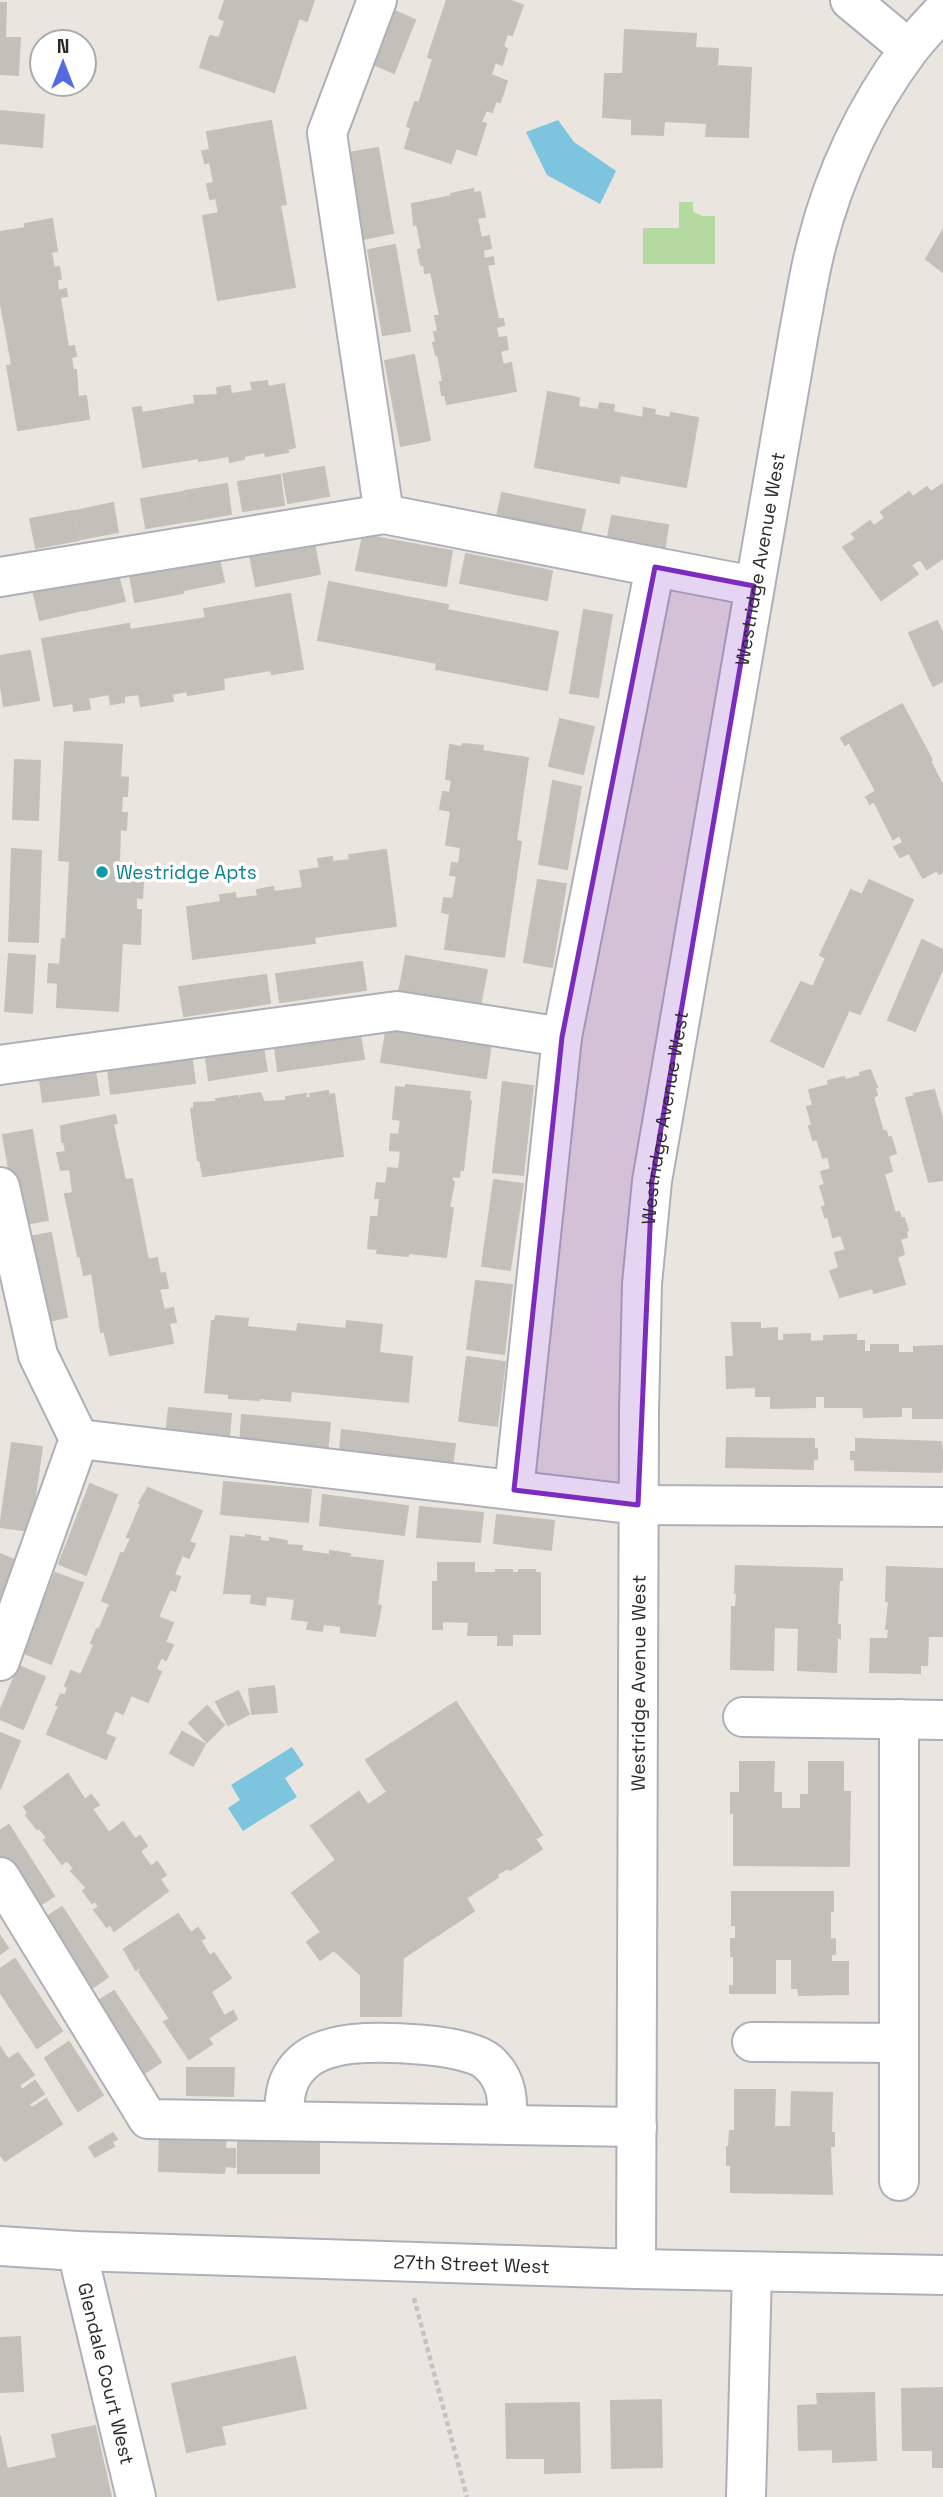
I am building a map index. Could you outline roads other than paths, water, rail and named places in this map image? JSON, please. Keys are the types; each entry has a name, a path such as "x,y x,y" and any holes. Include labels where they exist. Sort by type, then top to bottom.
{"street":[{"path":"377,0 327,133 384,514"},
{"path":"850,0 931,31"},
{"name":"Westridge Avenue West","path":"636,2269 638,1505 642,1284 652,1181 754,586 817,243 849,150 886,82 931,31"},
{"path":"0,578 384,514 754,586"},
{"path":"514,1490 562,1037 655,568"},
{"path":"0,1065 397,1011 562,1037"},
{"path":"0,1187 38,1355 79,1439 0,1661"},
{"path":"79,1439 638,1505 943,1507"},
{"path":"743,1717 943,1720"},
{"path":"899,1719 899,2181"},
{"path":"0,1877 148,2119 637,2127"},
{"path":"752,2042 899,2043"},
{"path":"284,2121 284,2094 288,2081 307,2059 324,2050 352,2044 430,2045 466,2051 486,2060 505,2086 508,2097 507,2125"},
{"name":"27th Street West","path":"0,2246 77,2251 636,2269 943,2275"},
{"name":"Glendale Court West","path":"77,2251 135,2497"},
{"path":"746,2497 752,2272"}],"water":[{"path":"558,120 574,142 616,171 600,204 547,175 526,132"},
{"path":"292,1747 304,1765 285,1778 297,1797 243,1831 228,1808 240,1800 231,1785"}],"place":[{"name":"Westridge Apts","path":"102,872"}]}
